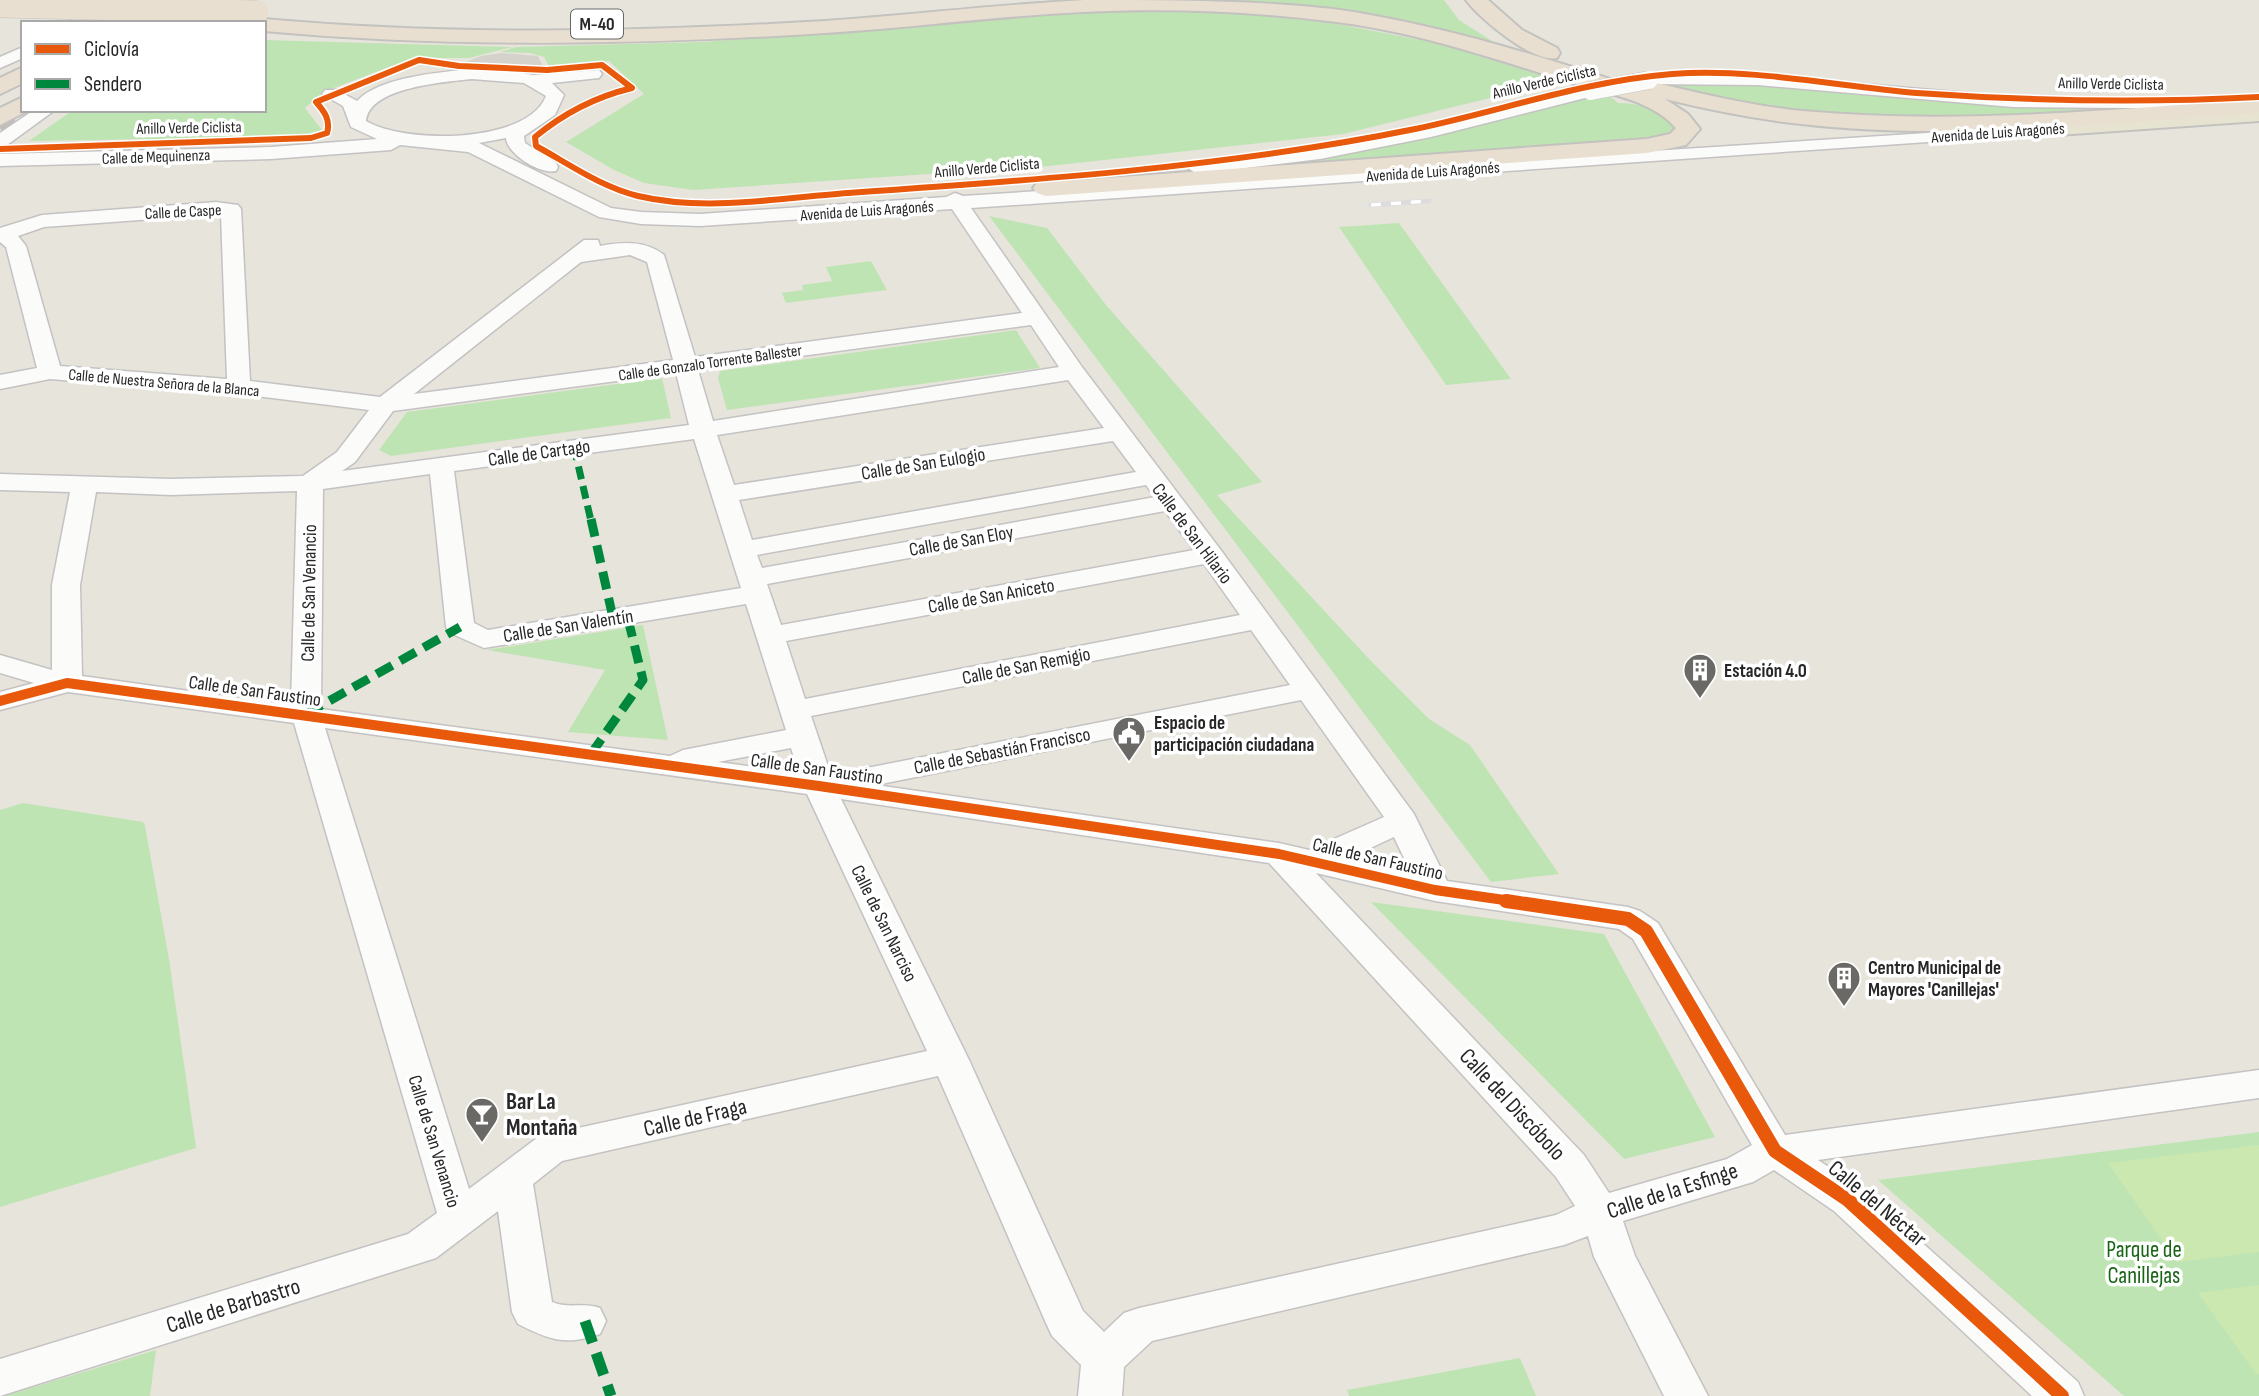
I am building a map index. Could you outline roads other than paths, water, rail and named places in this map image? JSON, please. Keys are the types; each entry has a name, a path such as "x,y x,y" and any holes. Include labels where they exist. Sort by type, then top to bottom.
{"highway":[{"name":"M-40","path":"0,6 160,8 261,19 641,23 772,15 930,0"},
{"path":"755,29 1023,0"},
{"path":"1476,0 1515,34 1569,62 1660,91 1759,110 1876,122 1949,124 2259,105"},
{"path":"261,19 325,32 590,36 833,27 1082,6 1143,4 1244,8 1334,16 1429,33 1756,118 1849,129 1923,132 2044,129"},
{"name":"M-40","path":"139,21 160,8"},
{"path":"117,21 160,8"},
{"name":"M-40","path":"261,19 416,15"},
{"name":"M-40","path":"0,19 91,21"},
{"path":"0,87 21,75"},
{"path":"1046,188 1647,146 1668,143 1684,136 1688,129 1682,117 1639,87"},
{"path":"9,112 21,96"}],"main road":[{"name":"Avenida de Luis Aragonés","path":"2044,129 2259,114"}],"street":[{"path":"77,21 110,0"},
{"path":"181,21 213,0"},
{"path":"0,63 21,53"},
{"path":"389,70 449,76 495,75 532,80 593,74"},
{"path":"358,120 369,99 410,83 449,76"},
{"path":"370,78 410,83"},
{"path":"532,80 552,91 555,105"},
{"name":"Avenida de Luis Aragonés","path":"527,125 515,134 516,145 529,156 606,197 628,204 691,209 934,195 961,198 1320,153 1431,132 1591,91 1639,87 1758,80 2013,102 2259,105"},
{"path":"331,94 350,103 358,120 384,137 430,142 486,137 527,125 545,115 555,105 608,85"},
{"path":"350,86 367,93 369,99"},
{"path":"0,141 44,112"},
{"name":"Calle de Mequinenza","path":"311,150 346,137 358,120"},
{"name":"Avenida de Luis Aragonés","path":"606,213 641,218 700,220 961,198 2044,129"},
{"name":"Calle de Mequinenza","path":"0,160 311,150 430,142 472,147 606,213"},
{"name":"Calle de San Hilario","path":"961,198 1034,318 1211,555 1403,821 1435,890"},
{"name":"Calle de Caspe","path":"0,235 42,222 231,209 239,387"},
{"path":"310,483 346,457 385,405 610,229 606,213"},
{"name":"Calle de Nuestra Señora de la Blanca","path":"0,235 10,239 16,246 50,372 239,387 385,405"},
{"path":"576,257 632,250 651,252 657,259 703,430"},
{"name":"Calle de Gonzalo Torrente Ballester","path":"385,405 1034,318"},
{"path":"0,382 50,372"},
{"name":"Calle de Cartago","path":"0,482 171,487 310,483 703,430 1074,372"},
{"name":"Calle de San Narciso","path":"703,430 819,786 950,1060 1067,1323 1101,1378"},
{"name":"Calle de San Eulogio","path":"724,494 1121,433"},
{"name":"Calle de San Valentín","path":"441,465 460,627 484,639 750,574"},
{"name":"Calle de San Eloy","path":"750,574 1151,477"},
{"name":"Calle de San Venancio","path":"310,483 306,714 458,1217"},
{"path":"0,664 67,683 66,585 84,486"},
{"name":"Calle de San Eloy","path":"750,574 1171,502"},
{"name":"Calle de San Aniceto","path":"770,635 1211,555"},
{"name":"Calle de San Remigio","path":"798,723 1258,620"},
{"name":"Calle de San Faustino","path":"0,701 67,683 306,714 1296,857 1435,890 1628,919"},
{"name":"Calle de Sebastián Francisco","path":"819,786 1308,690"},
{"name":"Calle de San Faustino","path":"661,764 798,723"},
{"name":"Calle de San Faustino","path":"1296,857 1403,821"},
{"name":"Calle del Discóbolo","path":"1296,857 1570,1166 1600,1212 1615,1257 1686,1396"},
{"name":"Calle del Néctar","path":"1628,919 1646,931 1774,1151 1848,1200 2063,1396"},
{"name":"Calle de Fraga","path":"458,1217 551,1149 950,1060"},
{"name":"Calle de la Esfinge","path":"1101,1378 1139,1326 1564,1229 1600,1212 1739,1171 1774,1151 2259,1084"},
{"path":"513,1179 533,1312 559,1324 585,1321"},
{"name":"Calle de Barbastro","path":"0,1378 422,1246 458,1217"}],"tunnel":[{"path":"0,128 15,120"}],"railway":[{"path":"1371,205 1429,201"}],"place":[{"name":"Estación 4.0","path":"1700,700"},
{"name":"Espacio de participación ciudadana","path":"1129,763"},
{"name":"Centro Municipal de Mayores 'Canillejas'","path":"1844,1008"},
{"name":"Bar La Montaña","path":"482,1144"}],"park label":[{"name":"Parque de Canillejas","path":"2144,1262"}]}
